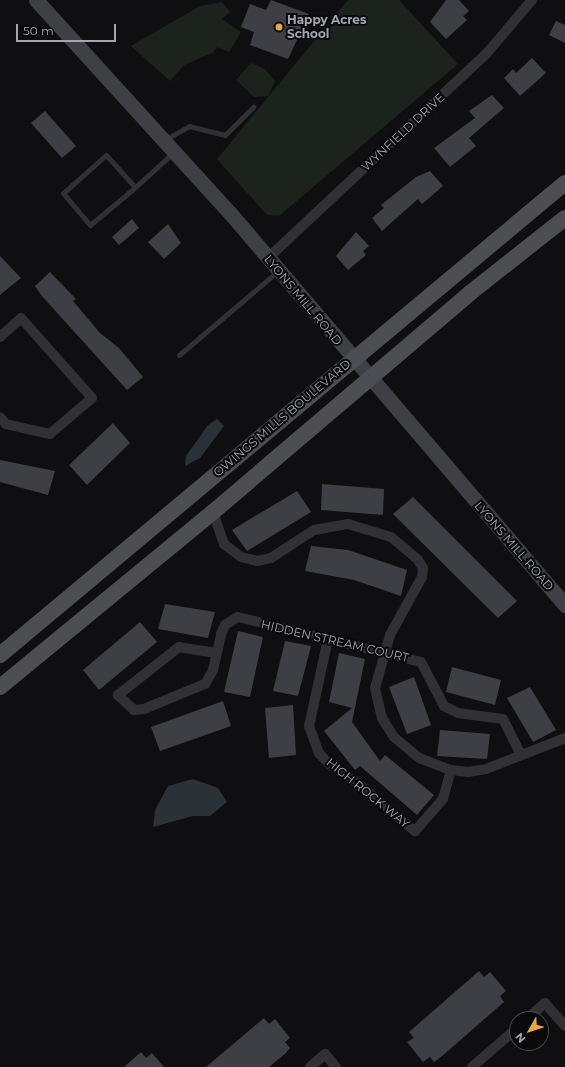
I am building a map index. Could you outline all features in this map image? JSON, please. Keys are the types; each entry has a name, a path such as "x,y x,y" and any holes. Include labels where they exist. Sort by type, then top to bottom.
{"main road":[{"name":"LYONS MILL ROAD","path":"36,0 268,258 370,381 565,605"},
{"name":"OWINGS MILLS BOULEVARD","path":"0,655 565,183"},
{"path":"0,687 214,512 370,381 470,293 565,218"}],"street":[{"name":"WYNFIELD DRIVE","path":"268,258 487,53 532,0"},
{"path":"0,337 22,318 92,398 50,434 6,424 0,417"},
{"path":"214,512 224,544 241,557 257,561 271,558 305,535 331,525 372,529 407,549 423,568 422,577 390,635 375,688 382,718 405,748 419,758 451,770 486,769 565,738"},
{"name":"HIDDEN STREAM COURT","path":"216,653 178,647 118,695 134,710 144,709 200,687 210,679 225,624 238,617 421,662 450,711 503,719 520,755"},
{"name":"HIGH ROCK WAY","path":"328,639 310,726 319,753 328,763 358,783 415,831 443,799 451,770"},
{"path":"536,1011 545,1003 565,1026"},
{"path":"472,1067 509,1035"},
{"path":"310,1067 325,1054 336,1067"}],"lane":[{"path":"163,140 189,126 225,135 253,108"},
{"path":"135,187 106,155 63,193 90,225 135,187 174,152"},
{"path":"178,355 279,271"}],"shaded area":[{"path":"348,0 399,0 458,64 279,216 267,215 217,159"},
{"path":"222,2 230,12 222,19 241,32 229,52 217,47 212,53 184,65 170,81 131,46 200,6"},
{"path":"251,63 265,69 275,81 268,96 254,97 236,80"},
{"path":"217,419 224,426 200,458 185,466 186,456 208,425"},
{"path":"193,779 218,788 227,802 210,816 193,816 153,827 155,810 168,786"}],"building":[{"path":"271,0 309,14 288,59 250,45 254,32 241,27 250,4 266,10"},
{"path":"446,0 459,0 469,11 463,16 467,20 446,39 430,22"},
{"path":"556,21 565,25 565,43 549,35"},
{"path":"532,58 546,73 520,96 504,78 513,69 516,73"},
{"path":"492,95 504,108 469,138 476,146 450,167 434,148 475,118 469,111"},
{"path":"45,111 76,146 62,158 31,123"},
{"path":"430,171 443,186 422,204 418,199 382,231 372,218 384,208 381,205 416,177"},
{"path":"132,219 139,228 119,245 112,237"},
{"path":"168,224 181,243 164,259 148,242"},
{"path":"356,232 369,246 363,251 366,255 348,270 336,256"},
{"path":"0,256 21,278 0,295"},
{"path":"50,272 76,299 73,301 100,333 119,348 143,377 127,390 41,295 35,286"},
{"path":"113,423 130,443 87,485 69,465"},
{"path":"0,460 55,471 48,495 0,482"},
{"path":"322,484 384,489 383,515 321,510"},
{"path":"297,491 311,512 247,551 232,530"},
{"path":"413,497 517,601 498,618 393,514"},
{"path":"311,546 348,550 407,570 401,596 354,580 305,571"},
{"path":"165,604 215,612 208,638 158,629"},
{"path":"140,622 157,642 99,690 83,670"},
{"path":"238,631 263,637 250,697 224,692"},
{"path":"285,641 311,646 298,696 273,691"},
{"path":"339,653 365,659 352,722 380,761 385,755 434,795 417,815 360,766 355,770 324,731 352,708 329,702"},
{"path":"452,667 501,680 495,705 446,692"},
{"path":"414,677 431,725 407,734 389,687"},
{"path":"530,687 556,730 533,742 507,698"},
{"path":"223,701 231,726 160,751 151,727"},
{"path":"293,705 296,755 269,758 265,708"},
{"path":"440,730 490,734 487,759 437,756"},
{"path":"479,971 484,977 490,972 506,991 500,996 504,1002 441,1057 434,1062 430,1057 423,1062 407,1042 414,1038 409,1032"},
{"path":"264,1018 269,1024 275,1019 290,1038 285,1042 290,1048 285,1054 269,1067 206,1067"},
{"path":"141,1052 146,1058 152,1053 164,1067 124,1067"}],"place":[{"name":"Happy Acres School","path":"279,27"}]}
